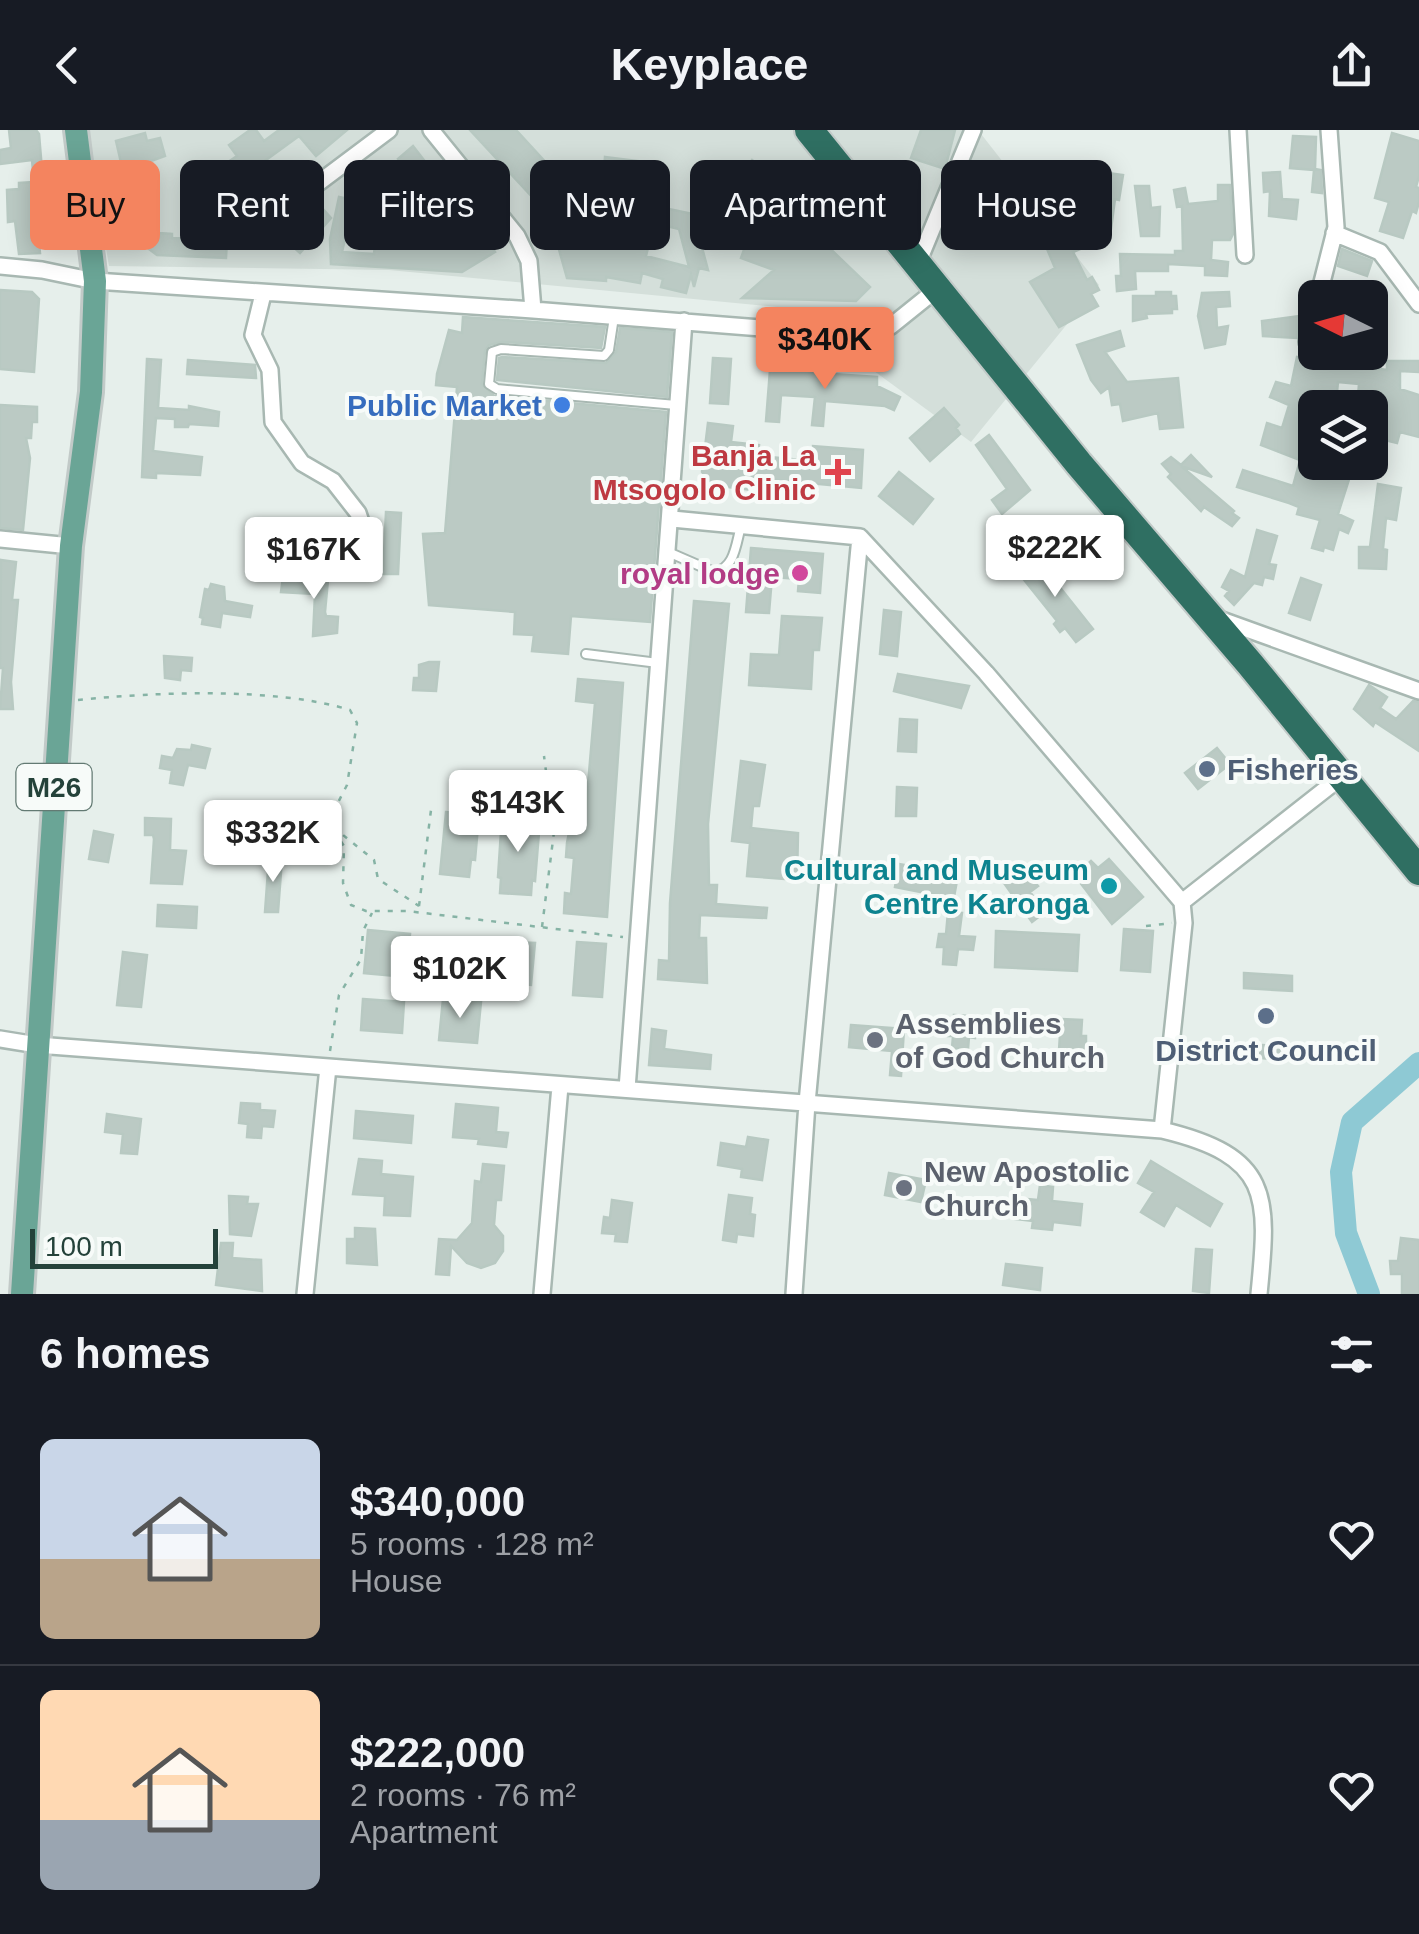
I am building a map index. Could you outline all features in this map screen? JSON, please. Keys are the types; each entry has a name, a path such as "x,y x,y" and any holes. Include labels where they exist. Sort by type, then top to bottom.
{"highway":[{"path":"809,130 1419,872"}],"main road":[{"name":"M26","path":"22,1294 71,546 91,392 95,282 76,130"}],"street":[{"path":"324,179 388,130"},
{"path":"431,130 518,236 529,261 533,310"},
{"path":"918,263 973,130"},
{"path":"1238,130 1246,255"},
{"path":"1322,280 1334,232 1329,130"},
{"path":"1334,232 1380,252 1419,304"},
{"path":"0,266 42,270 95,282 862,336 891,326 937,289"},
{"path":"263,294 254,335 270,370 273,422 302,464 333,482 358,513 367,540 367,571"},
{"path":"628,1089 684,321"},
{"path":"672,519 860,537 986,673 1182,902 1184,924 1162,1130"},
{"path":"794,1294 860,537"},
{"path":"0,539 71,546"},
{"path":"1208,616 1419,691"},
{"path":"1182,902 1341,777"},
{"path":"0,1039 560,1086 1162,1130 1215,1147 1250,1173 1261,1195 1266,1225 1259,1294"},
{"path":"305,1294 328,1067"},
{"path":"542,1294 560,1086"}],"lane":[{"path":"614,317 609,350 604,356 496,350 492,352 489,384 496,389 678,405"},
{"path":"668,552 714,572 722,571 729,566 741,526"},
{"path":"586,654 658,663"}],"path":[{"path":"60,702 137,694 216,695 319,700 350,710 357,723 347,785 328,822"},
{"path":"542,928 554,832 544,756"},
{"path":"418,912 431,810"},
{"path":"328,822 374,860 378,879 419,906"},
{"path":"328,822 344,846 343,883 351,904 372,912 418,912 640,939"},
{"path":"328,1067 339,995 361,960 364,931 372,912"},
{"path":"1147,923 1184,924"}],"shaded area":[{"path":"86,130 978,130 1001,160 941,160 941,250 1072,250 1099,285 971,442 788,308 389,270 109,266 106,250 160,250 160,160 91,160"}],"building":[{"path":"9,130 36,130 41,160 0,164 0,150 11,148"},
{"path":"250,130 256,130 264,141 279,130 347,130 316,156 299,136 266,160 231,160 237,156 229,145"},
{"path":"470,130 516,130 544,160 530,160 530,195 510,173 510,160 498,160"},
{"path":"921,130 955,130 947,160 941,160 941,168 911,158"},
{"path":"145,133 147,141 160,138 165,156 120,160 116,141"},
{"path":"1392,133 1419,141 1419,202 1403,238 1380,231 1389,202 1375,198"},
{"path":"1293,136 1316,137 1315,169 1321,170 1322,193 1312,192 1314,170 1290,168"},
{"path":"413,146 424,160 399,160"},
{"path":"1280,172 1282,199 1298,200 1296,219 1269,216 1270,191 1264,192 1263,173"},
{"path":"1112,174 1123,175 1119,200 1115,199 1112,221"},
{"path":"30,182 30,250 40,253 19,254 15,221 8,222 7,190 19,189 19,183"},
{"path":"1218,185 1230,185 1233,234 1230,240 1212,240 1211,260 1228,262 1227,276 1205,275 1205,266 1168,264 1168,271 1135,271 1136,289 1117,291 1120,254 1175,255 1175,251 1183,251 1182,206 1177,207 1174,190 1185,188 1188,204 1218,201"},
{"path":"1135,186 1149,186 1151,208 1160,207 1159,236 1141,236"},
{"path":"339,197 344,198 342,252 374,254 374,250 495,252 462,272 331,264 330,239"},
{"path":"670,209 690,213 690,250 703,250 708,270 699,268 694,287 691,275 686,293 661,287 663,279 642,273 640,283 606,277 606,281 567,278 559,250 647,250 646,256 689,267 679,229 670,227"},
{"path":"160,233 180,238 180,250 226,250 226,258 157,255 150,250 160,250"},
{"path":"1342,249 1372,261 1367,276 1338,266"},
{"path":"744,250 831,250 870,287 856,301 742,298 774,270 741,258"},
{"path":"1048,250 1078,250 1073,252 1087,280 1092,277 1099,290 1091,294 1098,306 1059,327 1030,282 1055,268"},
{"path":"0,290 32,292 39,299 34,372 0,369"},
{"path":"1156,292 1176,296 1177,309 1172,309 1172,313 1146,314 1147,318 1133,321 1133,296 1156,296"},
{"path":"1229,292 1230,306 1216,307 1217,328 1228,326 1225,344 1205,348 1198,316 1202,293"},
{"path":"1298,316 1297,338 1263,336 1262,321"},
{"name":"Public Market","path":"463,317 605,327 601,348 502,342 489,345 482,384 494,396 666,412 650,622 571,616 568,654 532,651 534,635 514,634 515,612 429,605 423,534 445,533 457,387 436,385 437,374 449,330 462,333"},
{"path":"620,328 672,332 667,397 497,380 502,357 606,363 616,352"},
{"path":"1120,331 1124,346 1105,352 1127,382 1178,378 1183,427 1160,429 1158,413 1123,421 1120,404 1112,405 1109,387 1101,393 1091,380 1077,345"},
{"path":"1297,357 1298,370 1388,370 1388,361 1419,361 1419,372 1400,371 1400,389 1419,395 1419,437 1400,432 1397,443 1388,441 1388,390 1358,390 1359,384 1338,382 1337,390 1298,390 1298,459 1261,445 1267,423 1282,428 1289,405 1270,397 1276,382 1291,386"},
{"path":"713,358 731,359 728,404 710,403"},
{"path":"147,359 161,360 158,408 189,410 189,406 219,412 218,426 175,427 175,419 156,418 153,451 202,457 200,475 156,473 156,478 142,477"},
{"path":"188,360 255,365 256,378 187,374"},
{"path":"770,370 877,377 877,386 900,397 894,410 825,401 823,426 812,425 815,397 781,395 779,422 766,421"},
{"path":"0,405 37,407 37,422 32,422 31,438 26,438 30,458 23,530 0,528"},
{"path":"944,408 959,425 956,428 960,434 930,461 910,438"},
{"path":"708,423 733,426 731,442 759,445 758,456 812,461 813,446 863,450 861,488 754,478 753,490 712,485 702,472"},
{"path":"989,435 1030,490 1002,514 992,500 1007,489 976,445"},
{"path":"1191,455 1212,477 1181,466 1234,511 1239,518 1232,526 1204,507 1201,511 1168,477 1171,474 1162,464 1171,457 1181,465"},
{"path":"1298,467 1298,480 1349,480 1338,514 1353,521 1348,533 1339,529 1333,550 1312,548 1320,520 1297,514 1299,507 1289,503 1237,487 1243,470 1293,486"},
{"path":"899,472 933,499 913,524 879,496"},
{"path":"1378,484 1401,488 1396,520 1386,518 1386,569 1359,568 1359,547 1370,547"},
{"path":"386,512 401,513 398,574 383,574"},
{"path":"1257,530 1277,536 1269,564 1276,565 1273,579 1264,577 1262,585 1254,583 1234,605 1225,596 1229,591 1222,587 1231,570 1245,577"},
{"path":"751,548 823,554 820,593 798,591 799,579 772,577 769,613 746,612"},
{"path":"1035,556 1093,629 1076,642 1065,628 1060,632 1054,624 1057,621 1017,571"},
{"path":"1,560 16,562 12,600 18,600 11,682 13,709 0,709"},
{"path":"283,577 328,580 325,612 326,616 338,617 337,633 313,636 315,594 281,592"},
{"path":"1301,578 1321,585 1310,620 1289,613"},
{"path":"211,584 224,587 225,601 252,606 250,617 222,613 220,627 202,624 205,589 209,590"},
{"path":"694,601 729,604 708,824 709,885 717,885 716,904 767,908 766,918 700,915 699,938 706,938 707,983 658,979 659,960 669,961 670,903"},
{"path":"884,610 901,612 897,656 880,654"},
{"path":"782,616 822,618 819,650 813,650 811,689 749,685 751,654 779,655"},
{"path":"164,656 192,658 191,671 181,670 180,680 165,678"},
{"path":"439,662 436,691 413,690 414,678 419,678 419,665"},
{"path":"898,674 969,686 961,708 894,691"},
{"path":"578,679 623,683 607,917 564,913 565,893 571,894 574,858 566,857 567,843 574,807 586,808 595,703 576,701"},
{"path":"1369,685 1387,697 1380,708 1396,719 1413,701 1419,702 1419,751 1375,722 1373,726 1354,709"},
{"path":"900,719 917,720 916,752 898,751"},
{"path":"192,745 210,749 205,768 188,765 183,785 170,783 172,770 160,768 162,756 173,758 177,749 191,750"},
{"path":"1217,748 1230,764 1198,789 1185,773"},
{"path":"741,761 765,765 759,806 753,806 751,828 798,833 797,880 747,876 750,843 732,841"},
{"path":"897,787 917,788 916,816 896,816"},
{"path":"446,812 479,815 475,860 471,859 469,877 440,874"},
{"path":"502,816 540,820 531,895 500,893"},
{"path":"145,818 171,819 170,850 186,851 182,884 151,883 154,839 153,835 145,835"},
{"path":"94,831 113,835 108,862 89,859"},
{"path":"269,857 282,859 278,912 265,912"},
{"name":"Cultural and Museum Centre Karonga","path":"1109,859 1143,897 1112,924 1075,876 1091,861 1098,868"},
{"path":"899,864 958,875 952,908 939,905 941,896 895,887"},
{"path":"1014,876 1021,885 1031,878 1038,886 1030,892 1045,912 1032,922 1004,883"},
{"path":"158,905 197,907 196,928 157,926"},
{"path":"948,912 962,913 959,936 975,937 973,950 958,949 956,965 943,964 944,947 937,947 939,934 946,934"},
{"name":"Cultural and Museum Centre Karonga","path":"1124,929 1153,931 1150,972 1121,970"},
{"path":"368,930 410,934 406,977 364,973"},
{"path":"996,931 1079,935 1077,971 995,967"},
{"path":"452,939 535,943 531,985 449,978"},
{"path":"577,942 606,944 602,997 573,995"},
{"path":"123,952 147,955 141,1007 117,1005"},
{"path":"1244,973 1292,976 1292,991 1244,988"},
{"path":"363,999 404,1002 402,1033 361,1030"},
{"path":"443,999 481,1002 477,1043 439,1040"},
{"path":"954,1015 968,1016 967,1022 976,1023 975,1038 969,1037 968,1049 952,1048 948,1024 954,1024"},
{"path":"1061,1019 1082,1020 1081,1036 1086,1036 1086,1051 1080,1050 1079,1067 1058,1066"},
{"path":"851,1025 904,1029 901,1076 890,1075 892,1051 849,1047"},
{"path":"652,1029 666,1031 664,1049 711,1055 710,1069 649,1065"},
{"path":"1237,1043 1286,1047 1285,1060 1236,1056"},
{"path":"241,1103 260,1104 260,1110 275,1111 273,1127 262,1126 261,1138 247,1137 248,1124 239,1123"},
{"path":"456,1104 498,1108 496,1132 508,1133 506,1147 453,1137"},
{"path":"356,1111 413,1116 411,1143 354,1138"},
{"path":"107,1114 141,1119 137,1154 121,1153 123,1134 105,1132"},
{"path":"748,1137 768,1140 762,1180 741,1177 742,1169 718,1165 721,1143 746,1147"},
{"path":"359,1159 382,1161 381,1174 413,1177 410,1216 384,1215 385,1196 353,1194"},
{"path":"1151,1161 1222,1204 1210,1226 1176,1205 1164,1226 1141,1212 1154,1192 1138,1183"},
{"path":"483,1164 504,1166 494,1225 503,1236 503,1251 495,1263 481,1268 467,1263 451,1246 449,1275 436,1274 439,1239 457,1240 472,1223 475,1181 481,1182"},
{"path":"889,1173 926,1180 921,1202 885,1195"},
{"path":"1040,1185 1053,1187 1052,1201 1082,1204 1080,1225 1053,1222 1052,1230 1032,1228 1033,1221 1015,1219 1017,1198 1038,1200"},
{"path":"729,1195 752,1198 750,1214 755,1215 753,1236 737,1234 736,1242 723,1240"},
{"path":"229,1196 248,1197 247,1204 258,1204 251,1236 230,1234"},
{"path":"612,1200 632,1203 627,1242 615,1241 616,1234 602,1233 604,1217 610,1218"},
{"path":"355,1228 375,1229 377,1265 347,1263 347,1239 355,1239"},
{"path":"1401,1238 1419,1240 1419,1294 1402,1294 1402,1274 1391,1274 1390,1261 1398,1261"},
{"path":"221,1243 233,1243 232,1258 261,1260 262,1291 216,1285"},
{"path":"1196,1249 1212,1250 1209,1293 1193,1291"},
{"path":"1006,1264 1042,1268 1040,1290 1003,1285"}],"waterway":[{"path":"1369,1294 1346,1233 1341,1172 1352,1122 1419,1063"}],"place":[{"name":"Public Market","path":"562,405"},
{"name":"Banja La Mtsogolo Clinic","path":"838,472"},
{"name":"royal lodge","path":"800,573"},
{"name":"Fisheries","path":"1207,769"},
{"name":"Cultural and Museum Centre Karonga","path":"1109,886"},
{"name":"District Council","path":"1266,1016"},
{"name":"Assemblies of God Church","path":"875,1040"},
{"name":"New Apostolic Church","path":"904,1188"}]}
